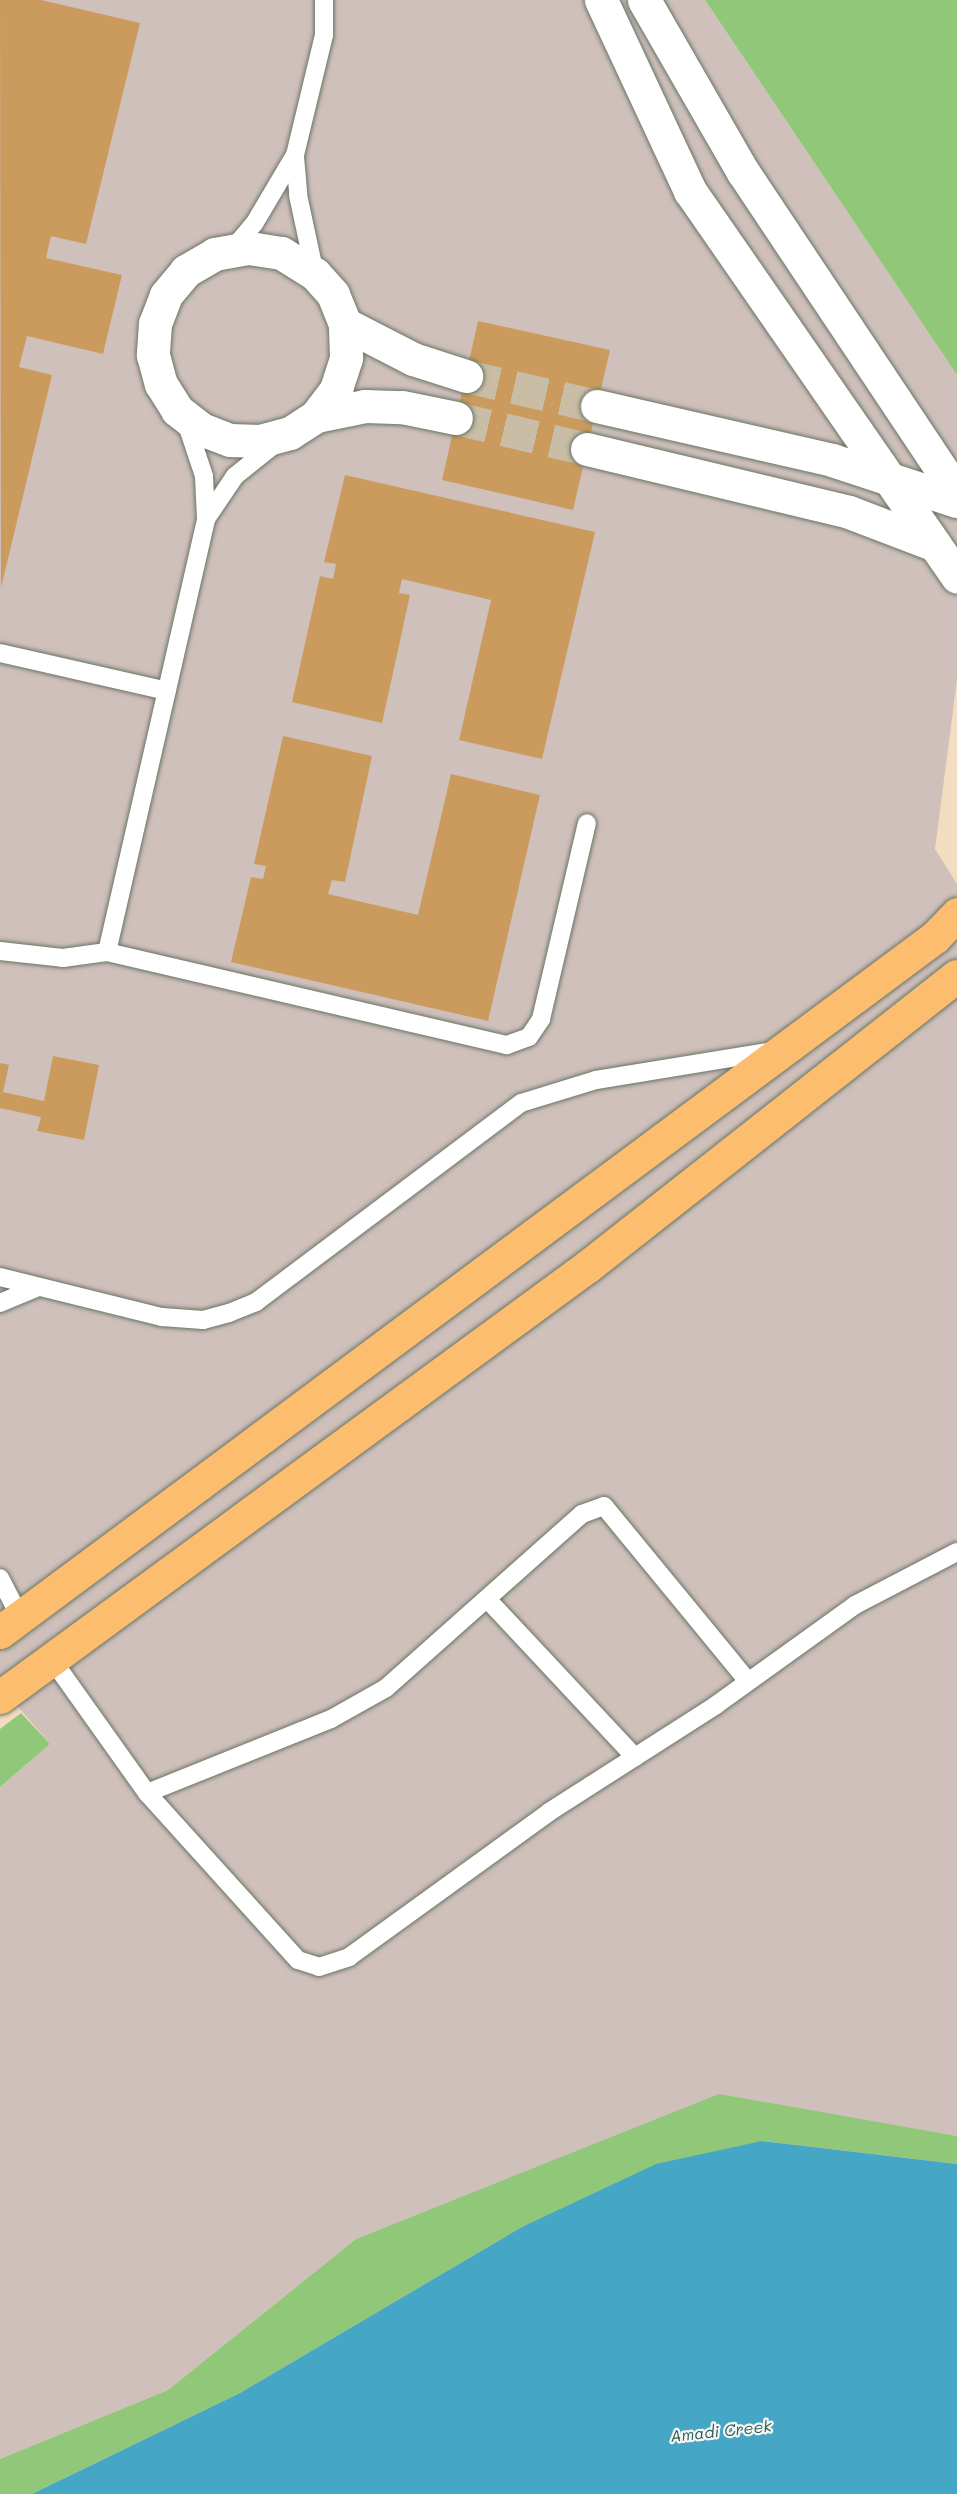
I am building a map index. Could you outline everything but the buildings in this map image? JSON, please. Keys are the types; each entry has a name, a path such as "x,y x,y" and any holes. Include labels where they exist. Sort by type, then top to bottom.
{"main road":[{"path":"10,1624 935,937 957,914"},
{"path":"0,1697 588,1266 957,975"}],"street":[{"path":"601,0 690,191 957,577"},
{"path":"644,0 743,172 957,493"},
{"path":"303,424 336,389 346,358 345,324 333,294 315,274 280,253 231,251 186,272 166,295 155,324 153,355 160,384 183,414 230,440 260,441 303,424 374,406 456,418"},
{"path":"345,324 413,359 466,376"},
{"path":"597,406 885,474 957,501"},
{"path":"587,449 849,512 935,546"}],"lane":[{"path":"315,274 297,195 295,155 324,35 324,0"},
{"path":"231,251 259,216 295,155"},
{"path":"106,952 206,519 197,447 183,414"},
{"path":"206,519 235,476 303,424"},
{"path":"0,652 167,691"},
{"path":"0,951 63,958 106,952 507,1045 529,1037 541,1019 587,823"},
{"path":"0,1277 162,1317 203,1320 229,1313 256,1302 520,1103 596,1080 784,1050"},
{"path":"0,1304 39,1287"},
{"path":"147,1793 340,1714 386,1688 488,1600 582,1514 604,1506 748,1681"},
{"path":"51,1659 147,1793 298,1960 320,1968 349,1957 855,1605 957,1552"},
{"path":"0,1578 10,1624"},
{"path":"488,1600 635,1757"}],"shaded area":[{"path":"0,0 705,0 957,375 957,680 935,849 957,884 957,2136 719,2095 356,2239 168,2390 0,2459 0,1787 50,1744 0,1686"}],"green space":[{"path":"705,0 957,0 957,375"},
{"path":"21,1713 50,1744 0,1787 0,1729"},
{"path":"719,2094 957,2136 957,2164 762,2141 520,2228 240,2393 32,2494 0,2494 0,2459 168,2390 356,2239"}],"water":[{"name":"Amadi Creek","path":"762,2141 957,2164 957,2494 32,2494 240,2393 520,2228 656,2164"}],"tunnel":[{"path":"466,376 597,406"},
{"path":"456,418 587,449"}]}
